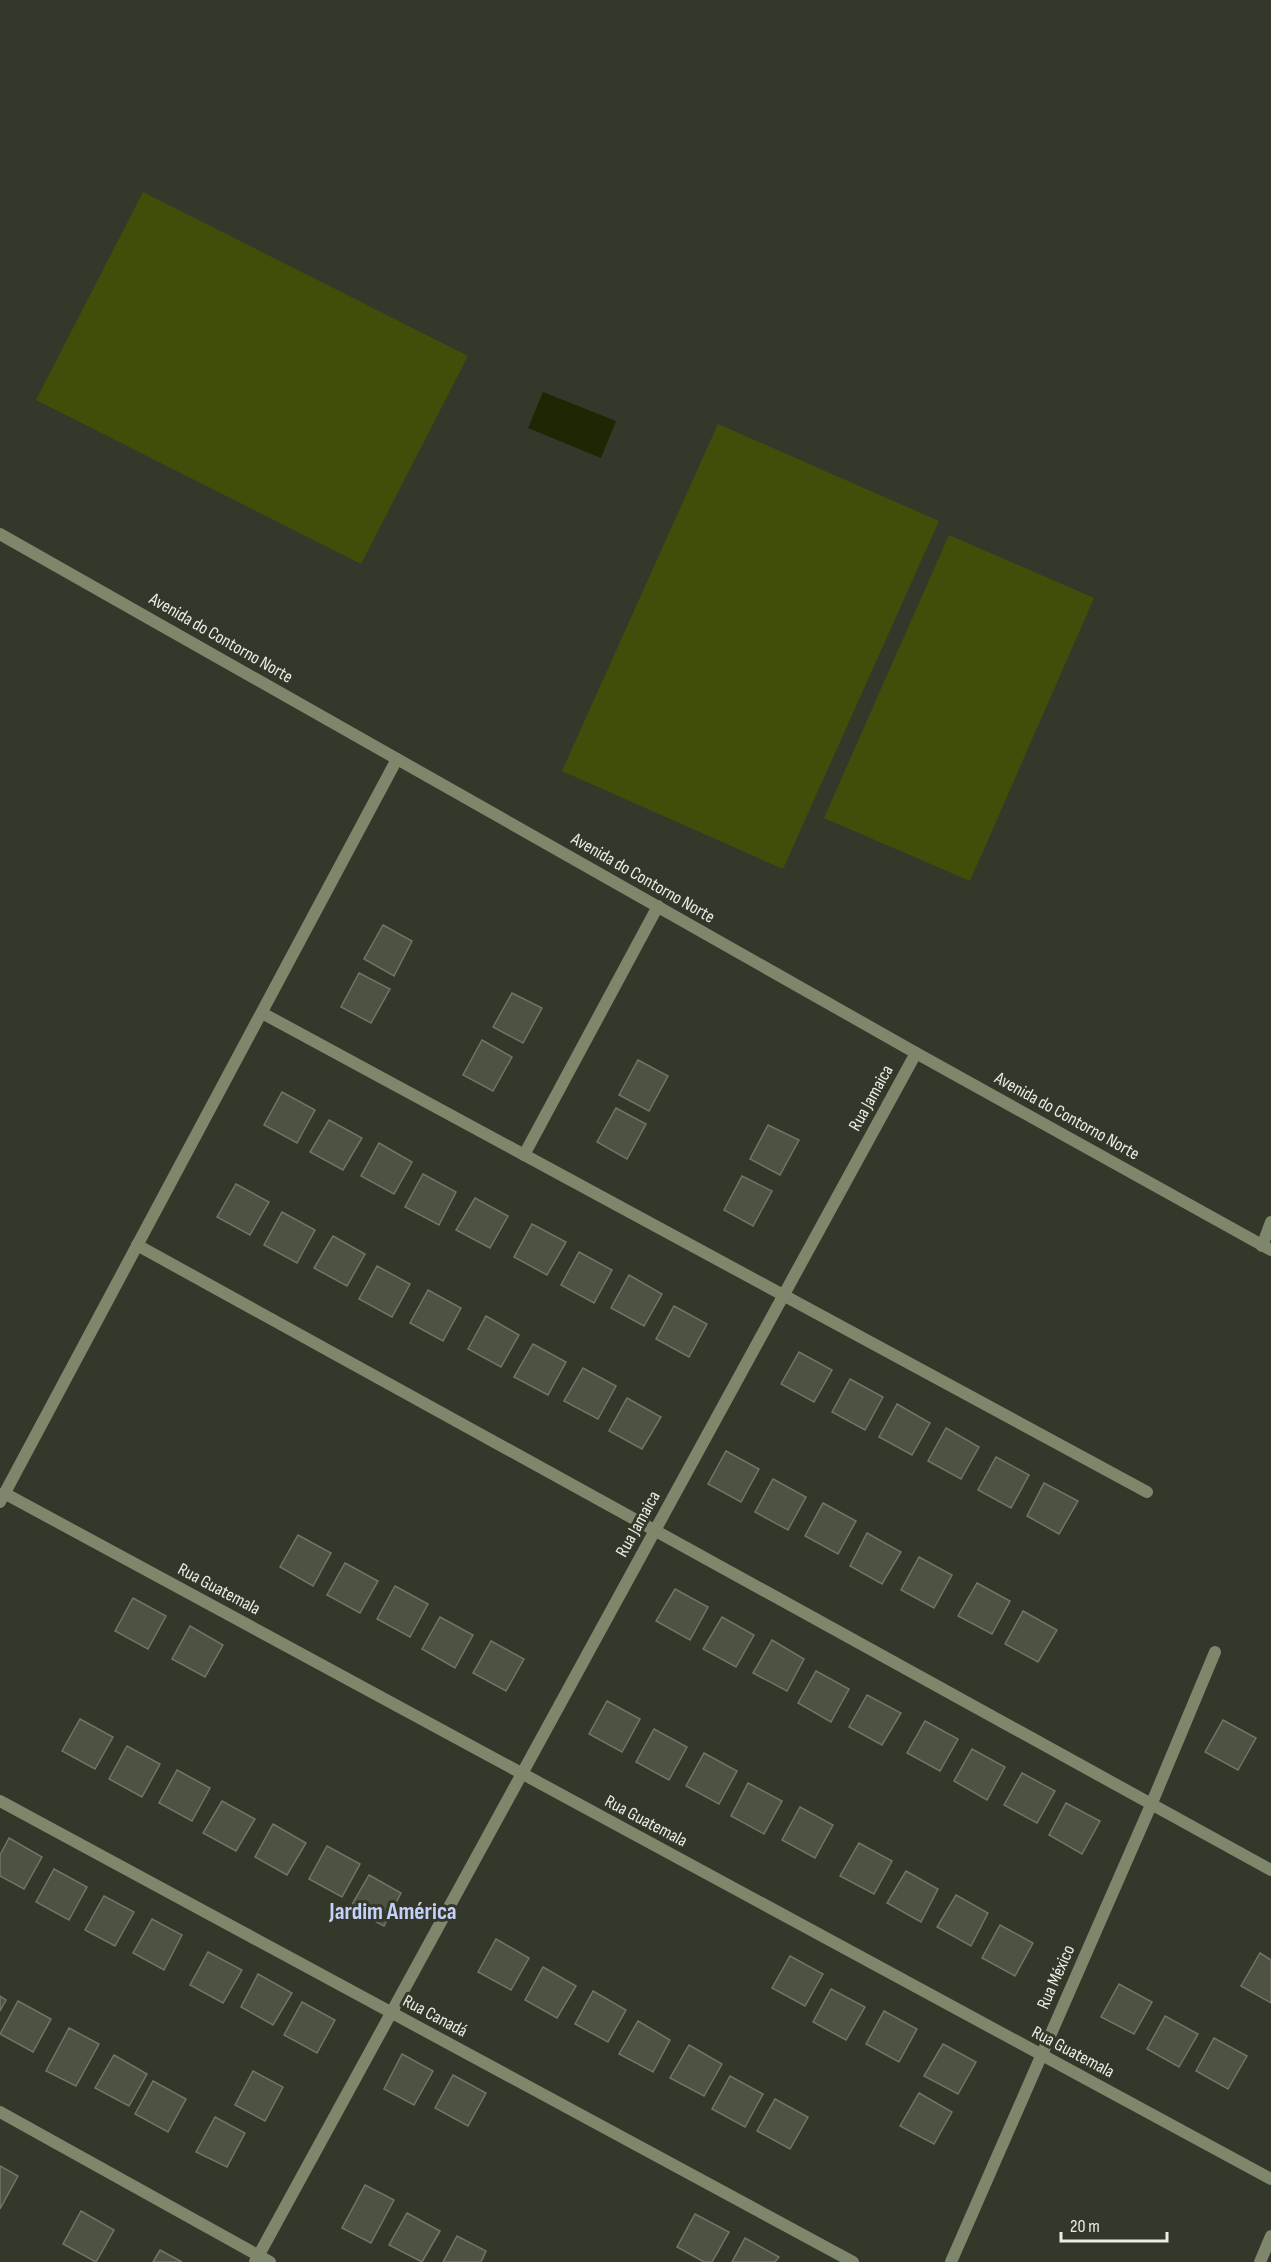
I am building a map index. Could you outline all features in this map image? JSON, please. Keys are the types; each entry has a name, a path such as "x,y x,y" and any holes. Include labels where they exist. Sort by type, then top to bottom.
{"street":[{"name":"Avenida do Contorno Norte","path":"0,534 916,1053 1267,1248"},
{"path":"2,1498 397,759"},
{"path":"524,1155 658,906"},
{"path":"261,1012 1147,1492"},
{"name":"Rua Jamaica","path":"256,2259 916,1053"},
{"path":"1267,1248 1271,1222"},
{"path":"137,1245 1271,1870"},
{"name":"Rua Guatemala","path":"2,1498 522,1774 1271,2179"},
{"name":"Rua México","path":"951,2262 1151,1805 1215,1652"},
{"name":"Rua Canadá","path":"0,1802 853,2262"},
{"path":"0,2112 256,2259 270,2262"},
{"path":"1260,2262 1271,2236"}],"green space":[{"path":"143,192 468,356 361,564 36,400"},
{"path":"718,424 939,521 783,869 562,771"},
{"path":"949,535 1094,598 970,881 824,818"}],"shaded area":[{"path":"543,392 616,421 601,458 528,428"}],"building":[{"path":"383,925 412,941 394,976 364,959"},
{"path":"359,973 390,989 371,1023 341,1007"},
{"path":"512,993 542,1008 523,1043 493,1027"},
{"path":"482,1040 512,1057 493,1091 463,1075"},
{"path":"638,1060 668,1076 649,1111 619,1095"},
{"path":"282,1092 315,1110 297,1143 264,1125"},
{"path":"616,1108 646,1124 627,1159 597,1142"},
{"path":"329,1120 362,1138 343,1170 310,1152"},
{"path":"768,1125 799,1140 780,1175 750,1159"},
{"path":"379,1143 412,1162 394,1194 361,1176"},
{"path":"423,1174 456,1192 439,1225 405,1207"},
{"path":"742,1176 772,1191 753,1226 724,1210"},
{"path":"236,1184 269,1202 250,1235 217,1217"},
{"path":"475,1198 508,1216 490,1248 456,1230"},
{"path":"282,1212 315,1230 297,1263 264,1245"},
{"path":"532,1224 566,1242 547,1275 514,1257"},
{"path":"333,1236 365,1254 347,1286 314,1268"},
{"path":"579,1252 612,1270 594,1303 561,1285"},
{"path":"377,1266 410,1284 392,1317 359,1299"},
{"path":"629,1275 662,1294 644,1326 611,1308"},
{"path":"428,1290 461,1308 443,1341 410,1323"},
{"path":"674,1306 707,1324 689,1357 656,1339"},
{"path":"486,1316 519,1335 501,1367 468,1349"},
{"path":"533,1344 566,1362 548,1395 514,1377"},
{"path":"799,1352 832,1370 814,1402 781,1384"},
{"path":"583,1368 616,1386 598,1419 564,1401"},
{"path":"850,1379 883,1397 865,1430 832,1412"},
{"path":"627,1398 661,1417 642,1449 609,1431"},
{"path":"897,1404 930,1423 912,1455 879,1437"},
{"path":"946,1428 979,1447 961,1479 928,1461"},
{"path":"726,1451 759,1469 741,1502 708,1484"},
{"path":"996,1457 1029,1475 1011,1508 978,1490"},
{"path":"773,1479 806,1497 788,1530 755,1512"},
{"path":"1044,1483 1078,1501 1059,1534 1027,1516"},
{"path":"823,1503 856,1521 838,1554 805,1536"},
{"path":"867,1533 901,1552 882,1584 850,1566"},
{"path":"298,1535 331,1553 313,1586 280,1567"},
{"path":"919,1557 952,1575 934,1608 901,1590"},
{"path":"345,1563 378,1581 360,1613 327,1595"},
{"path":"977,1583 1010,1601 992,1634 958,1616"},
{"path":"395,1586 428,1604 410,1637 377,1619"},
{"path":"675,1589 708,1607 690,1640 656,1621"},
{"path":"133,1598 166,1616 148,1649 115,1631"},
{"path":"1023,1611 1057,1630 1038,1662 1005,1644"},
{"path":"440,1617 473,1635 455,1668 422,1649"},
{"path":"722,1617 754,1635 736,1667 703,1649"},
{"path":"190,1626 223,1645 205,1677 172,1659"},
{"path":"772,1640 804,1659 787,1691 753,1673"},
{"path":"491,1641 524,1659 506,1691 473,1673"},
{"path":"816,1671 849,1689 831,1722 798,1703"},
{"path":"867,1695 901,1713 882,1745 849,1727"},
{"path":"607,1701 640,1719 622,1752 589,1734"},
{"path":"80,1719 113,1737 95,1769 62,1751"},
{"path":"1223,1720 1256,1738 1238,1770 1205,1752"},
{"path":"925,1721 958,1739 940,1771 907,1753"},
{"path":"654,1729 687,1747 669,1780 636,1762"},
{"path":"127,1746 160,1764 142,1797 109,1779"},
{"path":"972,1749 1005,1767 987,1800 954,1781"},
{"path":"704,1753 737,1771 719,1804 686,1786"},
{"path":"177,1770 210,1788 192,1821 159,1803"},
{"path":"1022,1773 1055,1791 1037,1823 1004,1805"},
{"path":"748,1783 782,1801 764,1834 731,1816"},
{"path":"222,1801 255,1819 236,1851 203,1833"},
{"path":"1066,1803 1100,1821 1082,1854 1049,1835"},
{"path":"800,1807 833,1825 815,1858 782,1840"},
{"path":"273,1824 306,1843 287,1875 255,1857"},
{"path":"9,1838 42,1857 24,1889 0,1876 0,1855"},
{"path":"859,1843 892,1861 874,1894 840,1876"},
{"path":"327,1846 360,1864 342,1897 309,1879"},
{"path":"54,1869 87,1887 69,1920 36,1902"},
{"path":"906,1871 938,1889 921,1922 887,1903"},
{"path":"369,1875 401,1893 384,1926 350,1908"},
{"path":"956,1895 988,1913 971,1946 937,1927"},
{"path":"104,1896 134,1912 115,1946 85,1930"},
{"path":"152,1919 182,1935 164,1970 133,1953"},
{"path":"1000,1925 1033,1943 1015,1976 982,1958"},
{"path":"496,1939 529,1958 511,1990 478,1972"},
{"path":"208,1952 242,1970 223,2003 190,1985"},
{"path":"1260,1953 1271,1960 1271,2003 1241,1986"},
{"path":"790,1956 823,1974 805,2006 772,1988"},
{"path":"543,1967 576,1986 557,2018 525,2000"},
{"path":"258,1974 292,1993 273,2025 241,2007"},
{"path":"1119,1984 1152,2002 1134,2034 1101,2017"},
{"path":"831,1989 865,2007 846,2040 813,2022"},
{"path":"593,1991 626,2010 608,2042 575,2024"},
{"path":"0,1996 6,2000 0,2011"},
{"path":"18,2001 51,2019 33,2052 0,2034"},
{"path":"302,2002 335,2020 317,2053 284,2035"},
{"path":"884,2011 917,2029 899,2062 866,2044"},
{"path":"1165,2016 1198,2034 1179,2067 1147,2049"},
{"path":"638,2021 670,2040 653,2072 619,2054"},
{"path":"69,2028 99,2044 76,2086 46,2071"},
{"path":"1214,2038 1247,2056 1228,2089 1196,2071"},
{"path":"943,2044 976,2062 958,2094 924,2076"},
{"path":"689,2045 722,2064 704,2096 670,2078"},
{"path":"402,2054 433,2071 414,2105 384,2089"},
{"path":"114,2055 147,2074 129,2106 95,2088"},
{"path":"253,2071 283,2087 265,2121 235,2105"},
{"path":"453,2075 486,2093 468,2126 435,2108"},
{"path":"730,2076 763,2094 745,2127 712,2109"},
{"path":"153,2081 186,2099 168,2132 135,2114"},
{"path":"919,2093 952,2112 934,2144 900,2126"},
{"path":"775,2099 808,2117 790,2149 757,2131"},
{"path":"215,2117 245,2133 227,2167 196,2152"},
{"path":"0,2166 18,2176 0,2209"},
{"path":"365,2185 394,2200 371,2243 342,2228"},
{"path":"81,2211 114,2230 96,2262 63,2244"},
{"path":"407,2213 440,2231 422,2262 389,2245"},
{"path":"695,2214 729,2232 712,2262 704,2262 677,2247"},
{"path":"457,2236 486,2251 481,2262 443,2262"},
{"path":"745,2238 779,2257 775,2262 732,2262"},
{"path":"160,2250 182,2262 153,2262"}],"district":[{"name":"Jardim América","path":"393,1911"}]}
